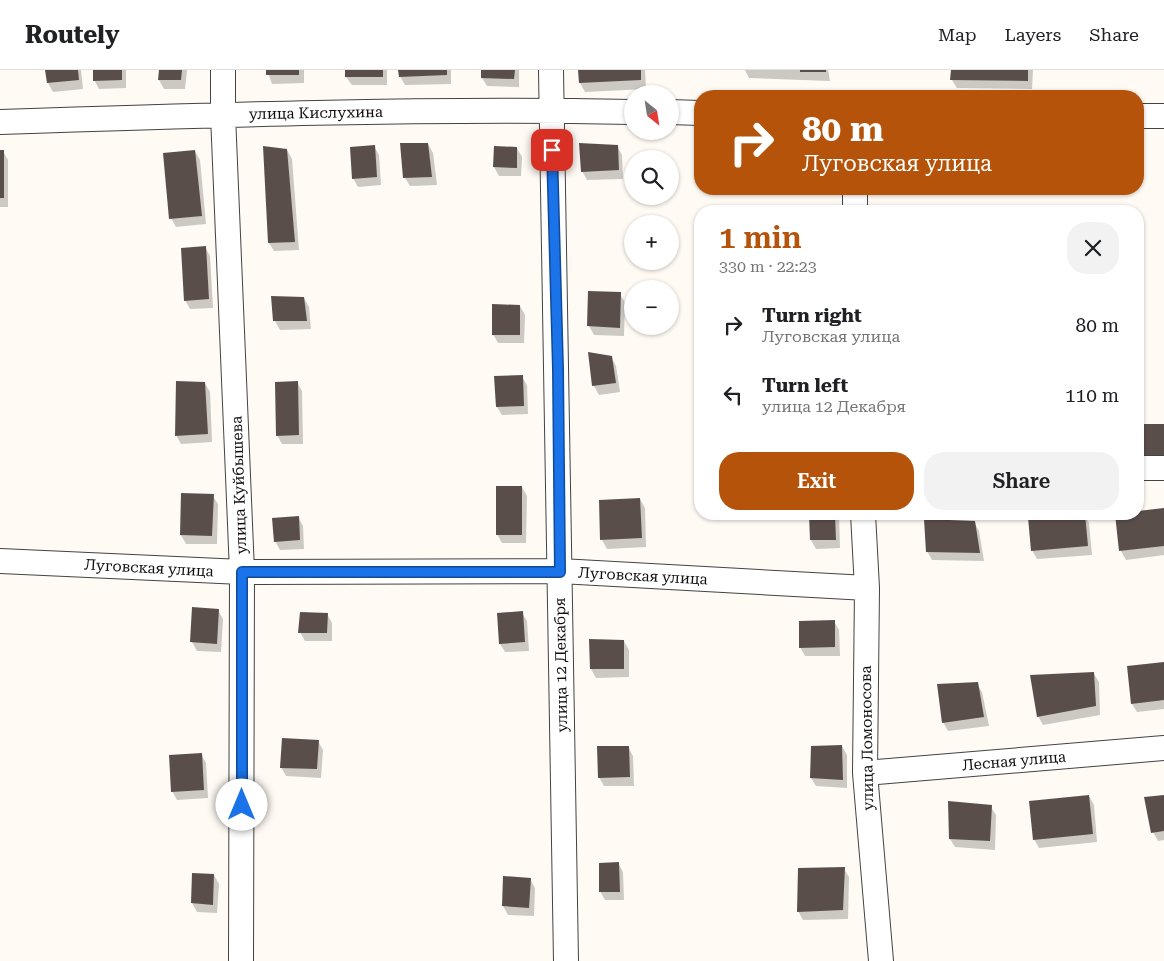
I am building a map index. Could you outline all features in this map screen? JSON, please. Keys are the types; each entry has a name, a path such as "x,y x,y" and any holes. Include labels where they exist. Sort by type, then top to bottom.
{"street":[{"name":"улица Куйбышева","path":"224,70 223,115 242,572 241,961"},
{"name":"улица 12 Декабря","path":"551,70 550,110 558,369 566,961"},
{"name":"улица Кислухина","path":"0,122 223,115 550,110 624,112"},
{"path":"679,112 694,113"},
{"path":"1144,116 1164,116"},
{"path":"1144,468 1164,468"},
{"name":"улица Ломоносова","path":"863,520 867,588 865,773 880,961"},
{"name":"Луговская улица","path":"0,561 242,572 560,572 867,588"},
{"name":"Лесная улица","path":"865,773 1164,748"}],"building":[{"path":"45,70 78,70 79,80 47,83"},
{"path":"93,70 122,70 122,80 93,81"},
{"path":"159,70 182,70 181,80 158,80"},
{"path":"266,70 299,70 299,75 266,75"},
{"path":"345,70 383,70 383,77 345,77"},
{"path":"398,70 447,70 447,75 399,77"},
{"path":"481,70 515,70 514,79 481,78"},
{"path":"578,70 641,70 641,80 579,83"},
{"path":"800,70 826,70 826,72 800,72"},
{"path":"951,70 1028,70 1028,81 950,80"},
{"path":"400,143 428,143 432,177 403,178"},
{"path":"579,143 618,145 619,170 581,172"},
{"path":"375,145 377,177 352,179 350,147"},
{"path":"263,146 287,149 295,242 268,243"},
{"path":"494,146 517,147 517,168 493,167"},
{"path":"0,150 4,150 4,198 0,198"},
{"path":"195,150 202,216 169,219 163,153"},
{"path":"206,246 209,299 184,301 181,248"},
{"path":"588,291 621,292 620,328 587,326"},
{"path":"271,296 304,297 307,321 273,321"},
{"path":"492,304 520,305 520,335 492,335"},
{"path":"588,352 612,356 616,383 592,386"},
{"path":"523,375 524,406 496,407 494,376"},
{"path":"176,381 205,382 208,434 175,436"},
{"path":"298,381 299,435 276,436 275,382"},
{"path":"1144,424 1164,424 1164,458 1144,458"},
{"path":"496,486 522,486 522,535 496,535"},
{"path":"181,493 214,494 212,536 180,535"},
{"path":"640,498 642,538 600,540 599,500"},
{"path":"1164,508 1164,546 1119,551 1116,520 1144,520 1144,510"},
{"path":"299,516 300,540 274,542 272,518"},
{"path":"809,520 835,520 836,540 810,540"},
{"path":"924,520 975,521 980,553 926,552"},
{"path":"1028,520 1086,520 1088,546 1031,551"},
{"path":"192,607 219,609 217,644 190,642"},
{"path":"523,611 525,642 499,644 497,613"},
{"path":"300,612 328,613 327,633 298,633"},
{"path":"835,620 835,647 799,648 799,621"},
{"path":"589,639 624,640 624,669 590,669"},
{"path":"1164,662 1164,700 1131,704 1127,666"},
{"path":"1094,672 1096,706 1037,717 1030,675"},
{"path":"978,682 984,717 942,723 937,684"},
{"path":"282,738 319,740 317,769 280,768"},
{"path":"842,745 843,780 810,778 811,746"},
{"path":"597,746 629,746 630,777 598,778"},
{"path":"202,753 204,790 171,792 169,755"},
{"path":"1089,795 1093,834 1033,840 1029,801"},
{"path":"1164,795 1164,831 1151,833 1144,797"},
{"path":"948,801 992,805 990,841 949,839"},
{"path":"619,862 620,892 599,892 599,863"},
{"path":"845,867 843,910 797,912 798,868"},
{"path":"192,873 214,874 213,905 191,903"},
{"path":"503,876 531,878 529,908 502,906"}],"route":[{"path":"242,805 242,572 560,572 558,369 552,150"}]}
